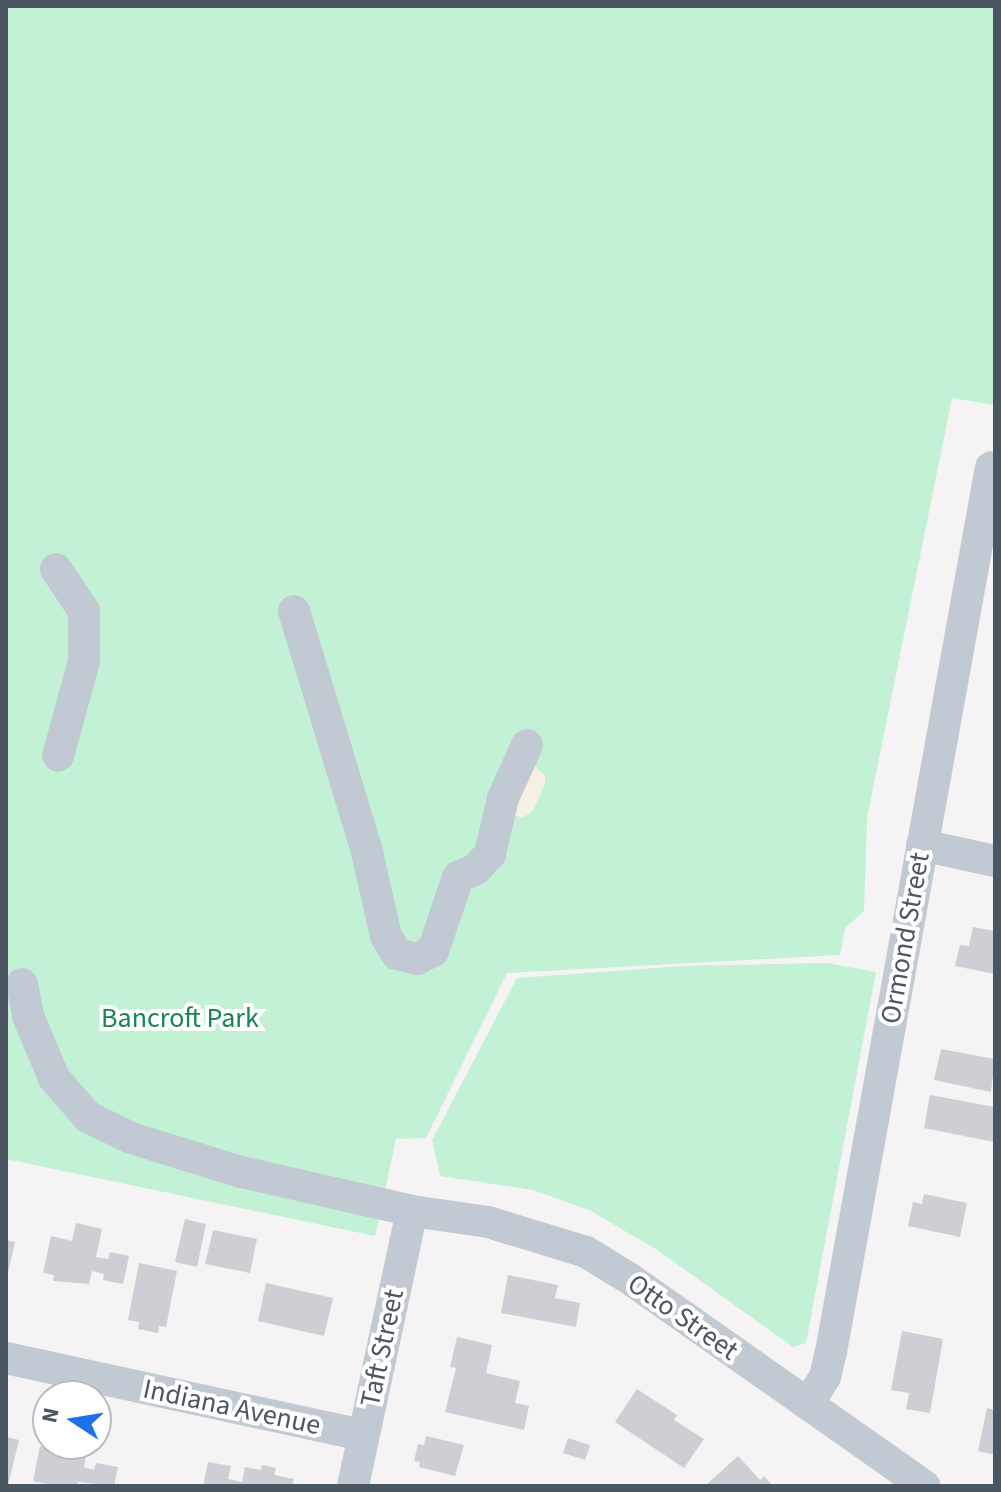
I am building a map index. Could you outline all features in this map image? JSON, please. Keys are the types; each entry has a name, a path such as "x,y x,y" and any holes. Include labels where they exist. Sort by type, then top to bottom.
{"street":[{"name":"Ormond Street","path":"808,1404 825,1377 830,1362 991,467"},
{"path":"56,569 84,611 84,661 58,756"},
{"path":"294,611 367,852 386,936 397,954 417,959 433,951 458,877 485,863 490,854 503,798 527,745"},
{"path":"922,845 995,861"},
{"name":"Otto Street","path":"22,984 28,1016 54,1078 88,1117 131,1138 241,1172 412,1211 488,1222 586,1252 630,1279 925,1486"},
{"name":"Taft Street","path":"353,1486 412,1211"},
{"name":"Indiana Avenue","path":"6,1358 363,1435"}],"green space":[{"name":"Bancroft Park","path":"6,6 995,6 995,405 952,398 867,818 864,911 845,928 840,955 507,973 426,1138 396,1139 375,1236 6,1159"},
{"path":"827,963 876,972 806,1343 793,1347 659,1251 589,1210 533,1190 440,1176 432,1140 517,978 683,966"}],"sand":[{"path":"533,765 545,775 545,784 533,811 522,818 513,815"}],"building":[{"path":"973,927 995,931 995,974 955,966 960,945 969,946"},
{"path":"941,1049 995,1059 991,1092 934,1080"},
{"path":"930,1095 995,1107 994,1142 924,1128"},
{"path":"924,1194 967,1203 960,1237 908,1226 913,1202 922,1204"},
{"path":"185,1219 206,1224 197,1267 175,1262"},
{"path":"76,1223 102,1229 96,1257 108,1259 110,1252 129,1256 123,1284 103,1280 104,1274 92,1271 89,1284 53,1281 54,1275 43,1273 51,1236 72,1241"},
{"path":"213,1230 257,1239 250,1273 205,1264"},
{"path":"6,1240 15,1242 7,1277 6,1277"},
{"path":"139,1263 177,1271 166,1327 159,1326 158,1333 138,1329 139,1322 128,1320"},
{"path":"508,1275 558,1285 555,1298 580,1303 576,1327 501,1313"},
{"path":"266,1283 333,1298 324,1336 258,1321"},
{"path":"902,1331 943,1339 930,1413 906,1409 909,1393 891,1390"},
{"path":"457,1337 492,1345 486,1373 520,1381 515,1403 529,1406 524,1430 445,1412 456,1368 450,1367"},
{"path":"637,1389 677,1415 674,1420 704,1439 684,1468 615,1422"},
{"path":"987,1408 995,1410 995,1455 978,1451"},
{"path":"426,1436 464,1445 455,1476 419,1467 420,1462 414,1461 418,1444 424,1445"},
{"path":"6,1437 19,1440 8,1486 6,1486"},
{"path":"568,1438 590,1445 585,1460 563,1453"},
{"path":"738,1456 760,1480 764,1476 773,1486 705,1486"},
{"path":"37,1460 85,1460 84,1467 94,1470 96,1463 118,1467 114,1486 78,1482 77,1486 55,1486 33,1481"},
{"path":"208,1462 231,1466 228,1479 242,1482 245,1467 261,1470 262,1465 276,1468 274,1475 294,1479 292,1486 203,1486"}]}
